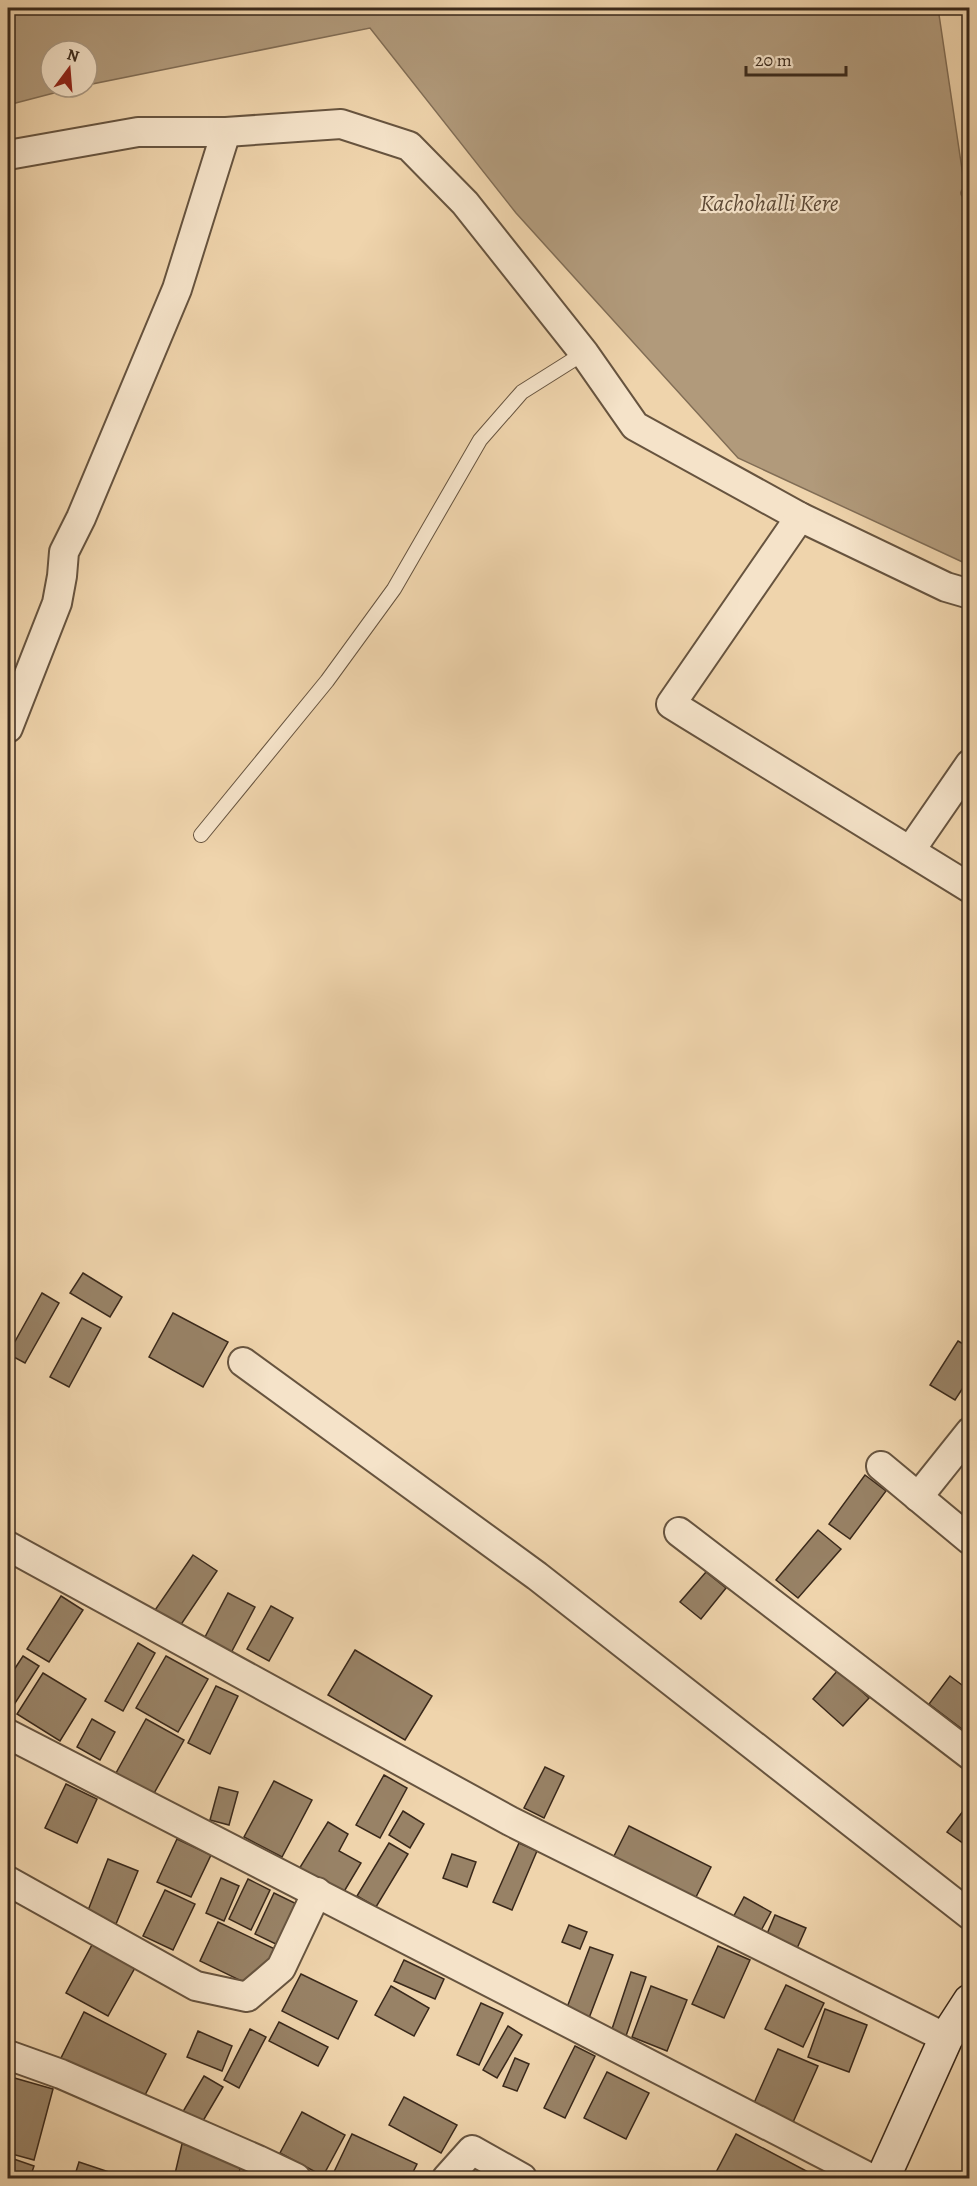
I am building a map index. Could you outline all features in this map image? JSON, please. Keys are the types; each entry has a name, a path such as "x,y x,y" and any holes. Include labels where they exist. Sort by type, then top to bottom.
{"main road":[{"path":"883,2178 946,2038 969,2001"}],"street":[{"path":"8,155 138,132 226,132 341,124 409,146 465,203 585,353 635,426 800,517 946,587 969,594"},
{"path":"8,728 57,603 63,576 64,552 81,518 177,289 226,132"},
{"path":"800,517 671,704 969,888"},
{"path":"910,851 969,764"},
{"path":"243,1362 537,1576 969,1915"},
{"path":"918,1497 969,1432"},
{"path":"881,1466 969,1540"},
{"path":"679,1532 969,1755"},
{"path":"8,1546 510,1821 946,2038"},
{"path":"8,1734 870,2178"},
{"path":"8,1881 196,1986 248,1997 281,1968 317,1892"},
{"path":"8,2055 62,2074 254,2169 296,2178"},
{"path":"447,2178 472,2150 522,2178"}],"lane":[{"path":"201,835 327,681 394,589 480,440 522,392 585,353"}],"water":[{"name":"Kachohalli Kere","path":"8,8 938,8 970,223 969,565 738,458 516,213 370,28 99,83 99,39 39,39 39,97 8,105"}],"building":[{"path":"83,1273 122,1297 110,1317 70,1293"},
{"path":"42,1293 59,1303 25,1363 8,1354"},
{"path":"173,1313 228,1342 203,1387 149,1357"},
{"path":"82,1318 101,1328 69,1387 50,1377"},
{"path":"958,1341 970,1348 970,1377 955,1400 930,1385"},
{"path":"865,1475 886,1491 850,1539 829,1524"},
{"path":"818,1530 841,1549 798,1598 776,1580"},
{"path":"193,1555 217,1571 178,1629 153,1613"},
{"path":"706,1572 726,1588 701,1619 680,1602"},
{"path":"228,1593 255,1607 231,1653 204,1639"},
{"path":"61,1596 83,1610 49,1662 27,1649"},
{"path":"271,1606 293,1618 269,1661 247,1649"},
{"path":"138,1643 155,1653 123,1711 105,1701"},
{"path":"355,1650 432,1696 405,1740 328,1695"},
{"path":"23,1656 39,1666 8,1714 8,1679"},
{"path":"166,1656 208,1679 178,1732 136,1708"},
{"path":"838,1670 869,1698 843,1726 813,1699"},
{"path":"43,1673 86,1699 60,1741 17,1714"},
{"path":"950,1676 970,1691 970,1720 962,1729 929,1704"},
{"path":"216,1686 238,1696 210,1754 188,1743"},
{"path":"92,1719 115,1732 100,1760 77,1747"},
{"path":"146,1719 184,1740 153,1795 116,1773"},
{"path":"545,1767 564,1776 544,1818 524,1808"},
{"path":"384,1775 407,1788 380,1838 356,1825"},
{"path":"274,1781 312,1800 282,1857 244,1837"},
{"path":"66,1784 97,1799 77,1843 45,1828"},
{"path":"219,1787 238,1792 229,1825 210,1820"},
{"path":"970,1802 970,1848 947,1832"},
{"path":"403,1811 424,1824 410,1848 389,1835"},
{"path":"328,1822 348,1834 339,1851 361,1863 342,1895 299,1869"},
{"path":"629,1826 711,1867 694,1901 612,1860"},
{"path":"177,1839 211,1855 191,1897 157,1882"},
{"path":"389,1843 408,1854 376,1907 357,1896"},
{"path":"519,1843 537,1851 512,1910 493,1902"},
{"path":"452,1854 476,1862 467,1887 443,1878"},
{"path":"108,1859 138,1871 116,1924 87,1913"},
{"path":"221,1878 239,1886 224,1921 206,1913"},
{"path":"248,1879 270,1890 251,1930 229,1919"},
{"path":"165,1890 195,1904 173,1950 143,1936"},
{"path":"274,1893 303,1907 284,1948 255,1934"},
{"path":"744,1897 771,1912 757,1938 730,1923"},
{"path":"775,1915 806,1928 794,1955 764,1941"},
{"path":"218,1922 275,1949 256,1988 200,1961"},
{"path":"569,1925 587,1932 580,1949 562,1942"},
{"path":"93,1943 136,1966 108,2016 66,1993"},
{"path":"718,1946 750,1960 724,2018 692,2004"},
{"path":"590,1947 613,1955 589,2018 566,2010"},
{"path":"404,1960 444,1979 435,1999 394,1981"},
{"path":"631,1972 646,1977 626,2036 611,2032"},
{"path":"301,1974 357,2001 338,2039 282,2011"},
{"path":"786,1985 824,2003 803,2047 765,2029"},
{"path":"391,1986 429,2008 414,2036 375,2015"},
{"path":"651,1986 687,2000 667,2051 632,2037"},
{"path":"481,2003 503,2013 479,2065 457,2055"},
{"path":"825,2009 867,2025 849,2072 808,2057"},
{"path":"84,2012 166,2054 142,2101 60,2060"},
{"path":"279,2022 328,2047 318,2066 269,2041"},
{"path":"508,2026 522,2035 497,2078 483,2070"},
{"path":"250,2029 266,2037 239,2088 224,2080"},
{"path":"198,2031 232,2046 222,2071 187,2057"},
{"path":"575,2046 595,2056 565,2118 544,2108"},
{"path":"778,2049 818,2066 790,2129 750,2112"},
{"path":"515,2058 529,2064 517,2091 503,2086"},
{"path":"607,2072 649,2093 626,2139 584,2118"},
{"path":"204,2076 223,2087 200,2126 181,2115"},
{"path":"11,2077 53,2089 34,2160 8,2153 8,2089"},
{"path":"404,2097 457,2125 441,2153 389,2125"},
{"path":"302,2112 345,2135 323,2176 280,2153"},
{"path":"352,2134 417,2164 410,2178 343,2178 333,2174"},
{"path":"736,2134 812,2174 809,2178 713,2178"},
{"path":"182,2144 242,2159 238,2178 174,2178"},
{"path":"8,2157 34,2166 30,2178 8,2178"},
{"path":"79,2162 115,2174 114,2178 74,2178"}],"waterway":[{"path":"965,193 970,196"}]}
